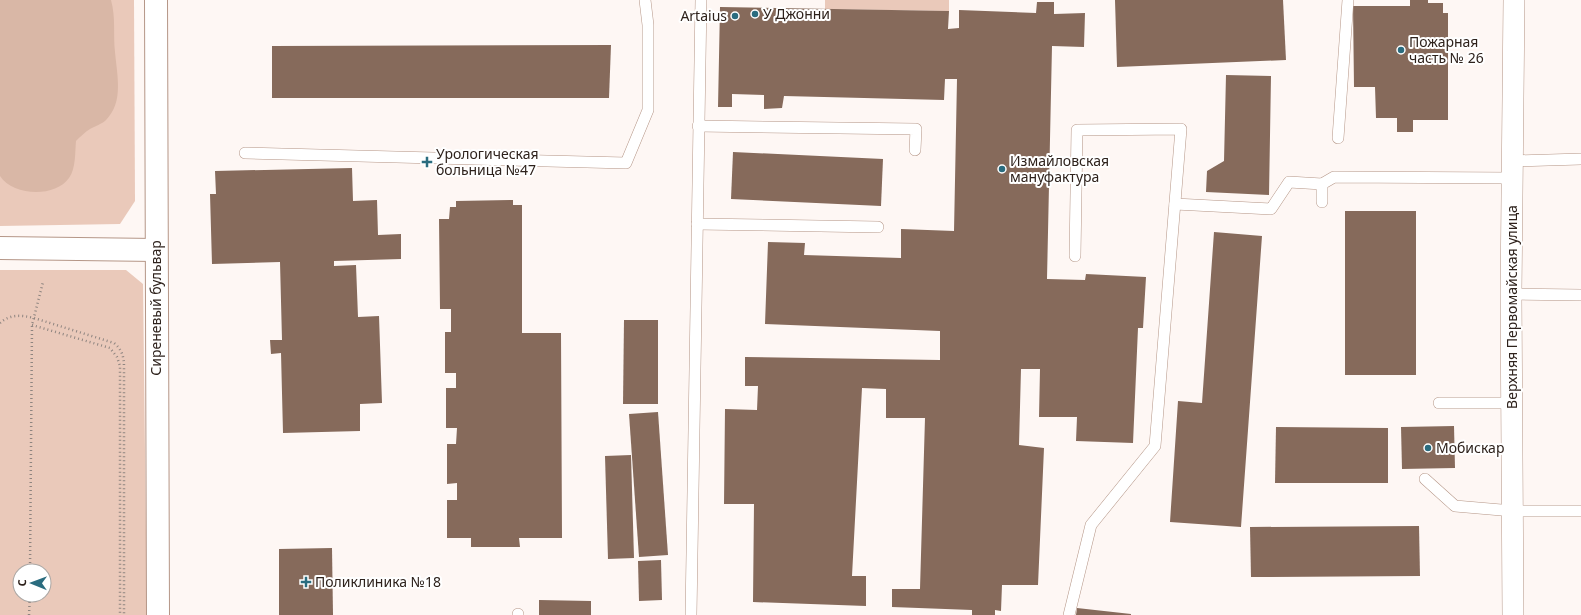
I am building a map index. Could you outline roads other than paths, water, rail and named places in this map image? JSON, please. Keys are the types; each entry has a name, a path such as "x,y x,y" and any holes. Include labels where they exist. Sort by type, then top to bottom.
{"main road":[{"name":"Сиреневый бульвар","path":"156,0 158,615"},
{"path":"0,248 156,250"}],"street":[{"name":"Верхняя Первомайская улица","path":"1513,615 1512,294 1514,0"}],"lane":[{"path":"245,153 626,163 648,110 648,25 645,0"},
{"path":"691,615 701,0"},
{"path":"1338,138 1348,0"},
{"path":"698,126 916,129 915,150"},
{"path":"1069,615 1091,525 1154,446 1182,128 1077,130 1075,256"},
{"path":"1175,204 1271,210 1289,182 1322,184 1334,177 1513,169 1581,159"},
{"path":"1322,184 1322,202"},
{"path":"697,224 878,227"},
{"path":"1512,294 1581,295"},
{"path":"1439,403 1512,403"},
{"path":"1425,479 1456,506 1513,511 1581,511"}],"place":[{"name":"У Джонни","path":"755,14"},
{"name":"Artaius","path":"735,16"},
{"name":"Пожарная часть № 26","path":"1401,50"},
{"name":"Урологическая больница №47","path":"427,162"},
{"name":"Измайловская мануфактура","path":"1002,169"},
{"name":"Мобискар","path":"1428,448"},
{"name":"Поликлиника №18","path":"306,582"}]}
